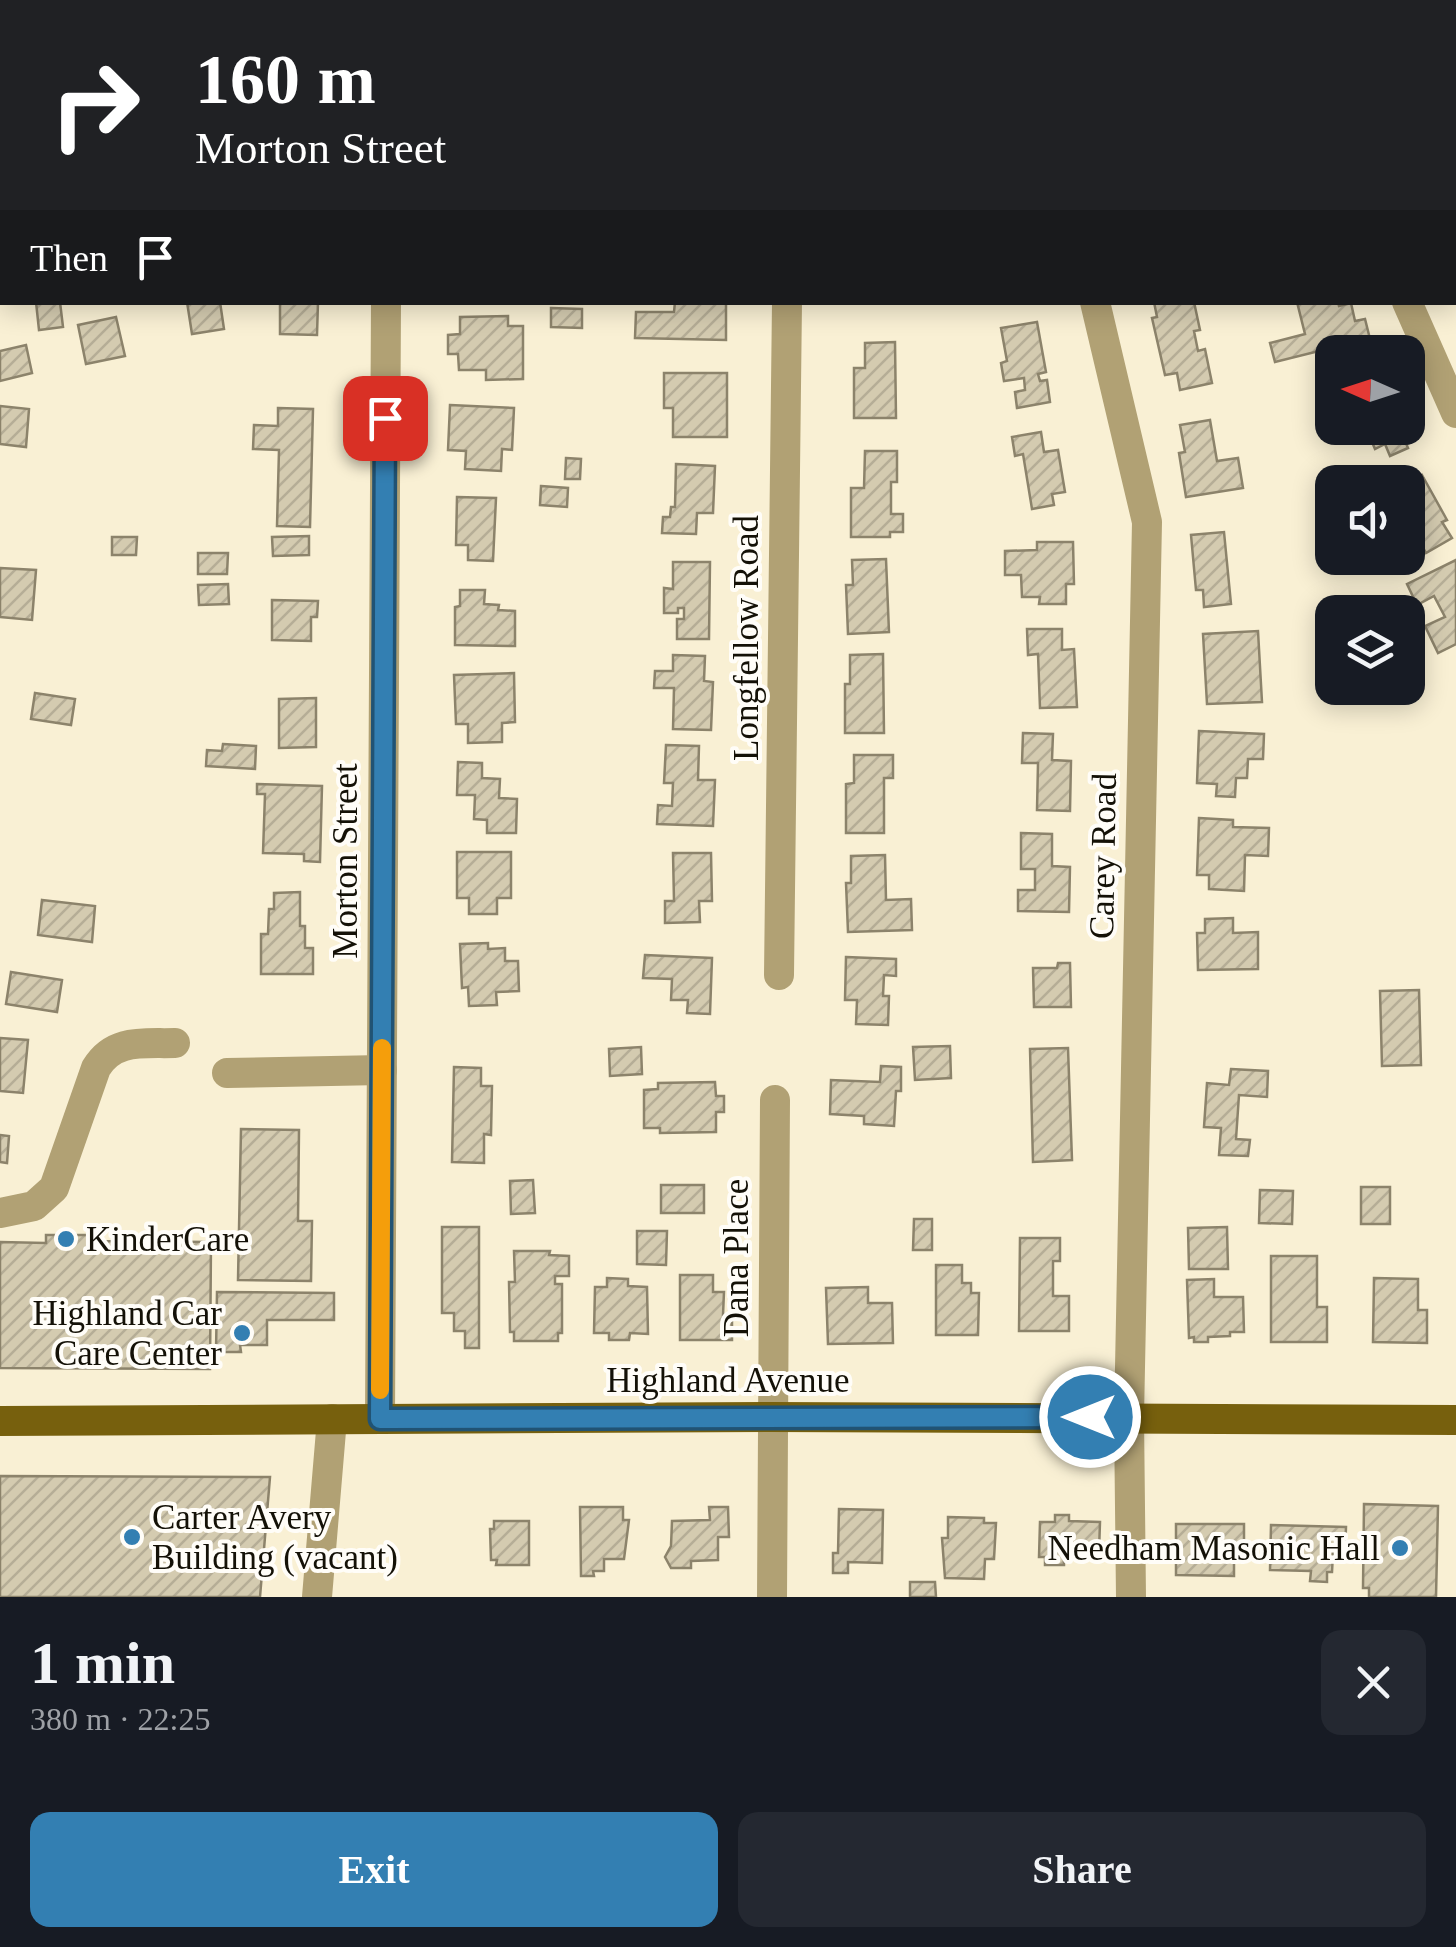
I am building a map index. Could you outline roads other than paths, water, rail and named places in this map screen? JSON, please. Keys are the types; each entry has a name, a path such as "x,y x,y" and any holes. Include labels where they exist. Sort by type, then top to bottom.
{"main road":[{"name":"Highland Avenue","path":"0,1421 772,1417 1456,1420"}],"street":[{"name":"Morton Street","path":"380,1419 386,305"},
{"name":"Longfellow Road","path":"779,975 787,305"},
{"name":"Carey Road","path":"1096,305 1147,522 1130,1417 1131,1597"},
{"path":"1408,305 1456,412"},
{"path":"0,1213 34,1206 54,1188 96,1068 106,1054 120,1046 175,1043"},
{"path":"227,1073 382,1070"},
{"name":"Dana Place","path":"772,1597 776,1100"},
{"path":"317,1597 332,1419"}],"place":[{"name":"KinderCare","path":"66,1239"},
{"name":"Highland Car Care Center","path":"242,1333"},
{"name":"Carter Avery Building (vacant)","path":"132,1537"},
{"name":"Needham Masonic Hall","path":"1400,1548"}]}
